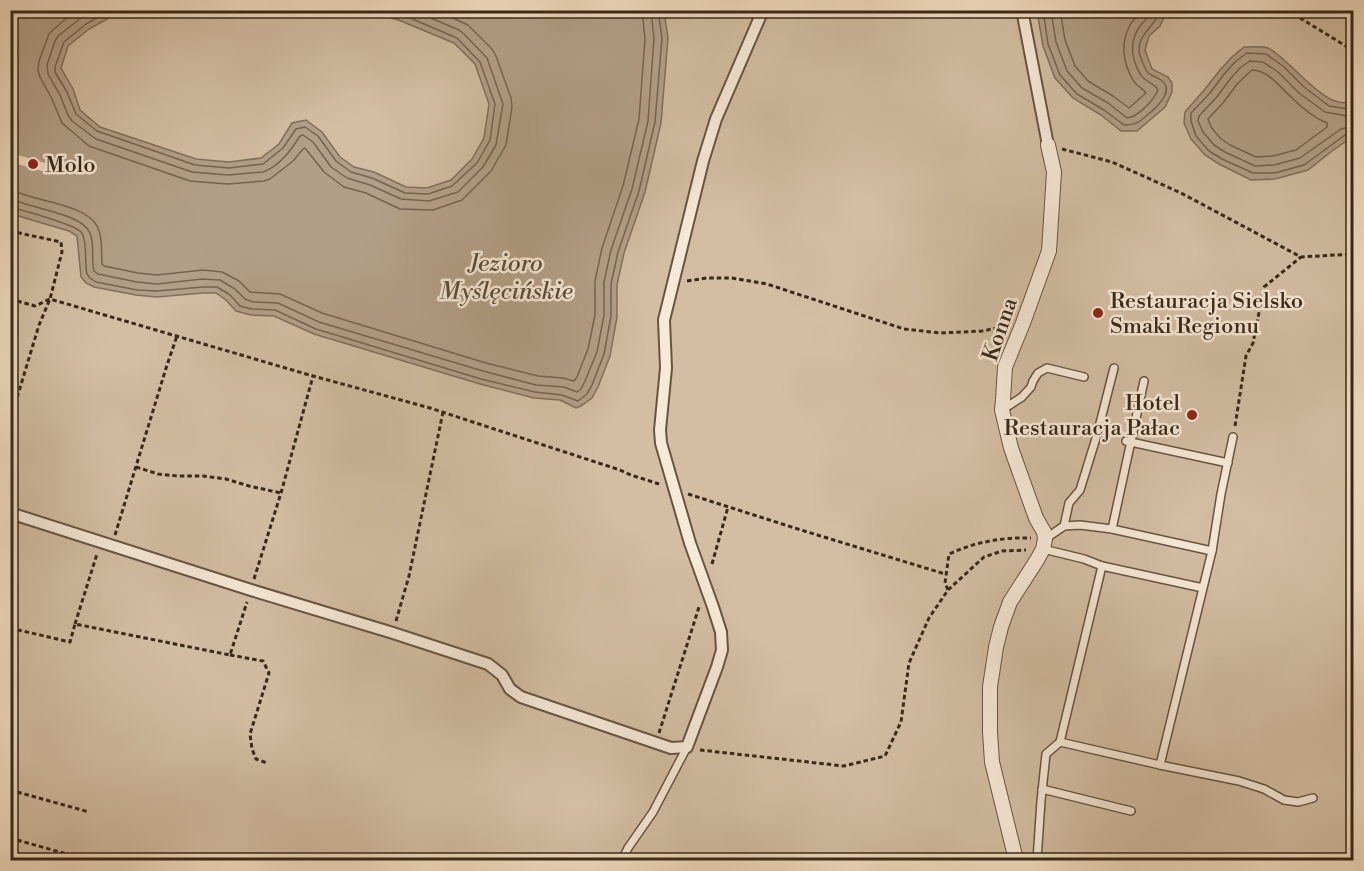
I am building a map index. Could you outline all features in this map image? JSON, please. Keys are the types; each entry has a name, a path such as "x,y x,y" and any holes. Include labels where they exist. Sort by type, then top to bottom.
{"street":[{"path":"10,513 488,664 502,675 510,689 521,697 671,748 687,747 722,650 721,632 690,543 661,443 660,430 666,368 664,320 703,161 716,119 763,10"},
{"name":"Konna","path":"1022,10 1054,172 1049,251 1005,367 1002,410 1011,448 1036,518 1044,532 1044,544"},
{"path":"1016,861 992,762 990,687 996,647 1010,602 1044,544"}],"lane":[{"path":"1002,410 1022,397 1031,387 1038,373 1047,368 1084,377"},
{"path":"1114,368 1080,490 1069,504 1064,526 1044,544 1102,566 1203,588"},
{"path":"1112,529 1144,381"},
{"path":"1160,765 1212,551 1233,437"},
{"path":"1129,442 1228,463"},
{"path":"1064,526 1080,525 1112,529 1212,551"},
{"path":"1037,861 1046,754 1060,742 1102,566"},
{"path":"1060,742 1239,781 1264,789 1284,801 1298,802 1313,798"},
{"path":"622,861 628,848 653,812 687,747"},
{"path":"1042,789 1131,811"}],"path":[{"path":"1287,10 1353,51"},
{"path":"1048,145 1112,162 1181,193 1301,257 1353,254"},
{"path":"10,231 61,242 62,252 50,299 39,325 10,421"},
{"path":"1233,437 1246,356 1253,343 1264,287 1301,257"},
{"path":"674,282 732,278 767,284 904,329 951,333 982,331 1023,323"},
{"path":"10,299 35,306 50,299 443,412 728,507 945,574"},
{"path":"75,624 136,467 177,336"},
{"path":"393,633 409,576 443,412"},
{"path":"136,467 158,474 226,479 280,493"},
{"path":"656,743 706,586 728,507"},
{"path":"948,590 945,574 949,554 987,541 1014,538"},
{"path":"687,747 716,753 844,766 885,756 901,722 909,663 929,618 948,590 984,557 1002,551 1044,544"},
{"path":"230,655 263,661 269,673 250,734 256,759 267,763"},
{"path":"10,790 89,812"},
{"path":"10,838 88,861"}],"shaded area":[{"path":"11,11 1353,11 1353,860 42,860 11,851"}],"water":[{"name":"Jezioro Myślęcińskie","path":"10,11 130,11 116,14 89,29 68,46 61,68 73,89 80,110 100,127 196,159 229,162 261,158 279,144 292,123 306,120 322,132 340,157 354,167 374,172 406,187 427,188 451,180 472,159 484,138 489,104 475,64 454,43 401,21 369,11 664,11 668,38 661,123 645,192 624,253 617,285 617,317 610,356 592,398 576,408 560,400 534,398 480,384 314,334 274,316 251,315 236,311 216,293 157,297 94,287 86,283 81,277 77,236 69,231 11,213"},
{"path":"1037,11 1167,11 1160,26 1149,36 1145,50 1152,69 1168,77 1172,83 1172,92 1165,107 1137,131 1121,131 1101,115 1073,98 1055,78 1043,46"},
{"path":"1244,47 1268,48 1309,84 1332,100 1343,103 1353,100 1353,139 1332,151 1308,170 1275,179 1251,180 1205,155 1191,139 1184,123 1185,112 1220,70"}],"pier":[{"name":"Molo","path":"11,153 55,166 52,174 11,162"}],"place":[{"name":"Molo","path":"33,164"},
{"name":"Restauracja Sielsko Smaki Regionu","path":"1098,313"},
{"name":"Hotel Restauracja Pałac","path":"1192,415"}]}
